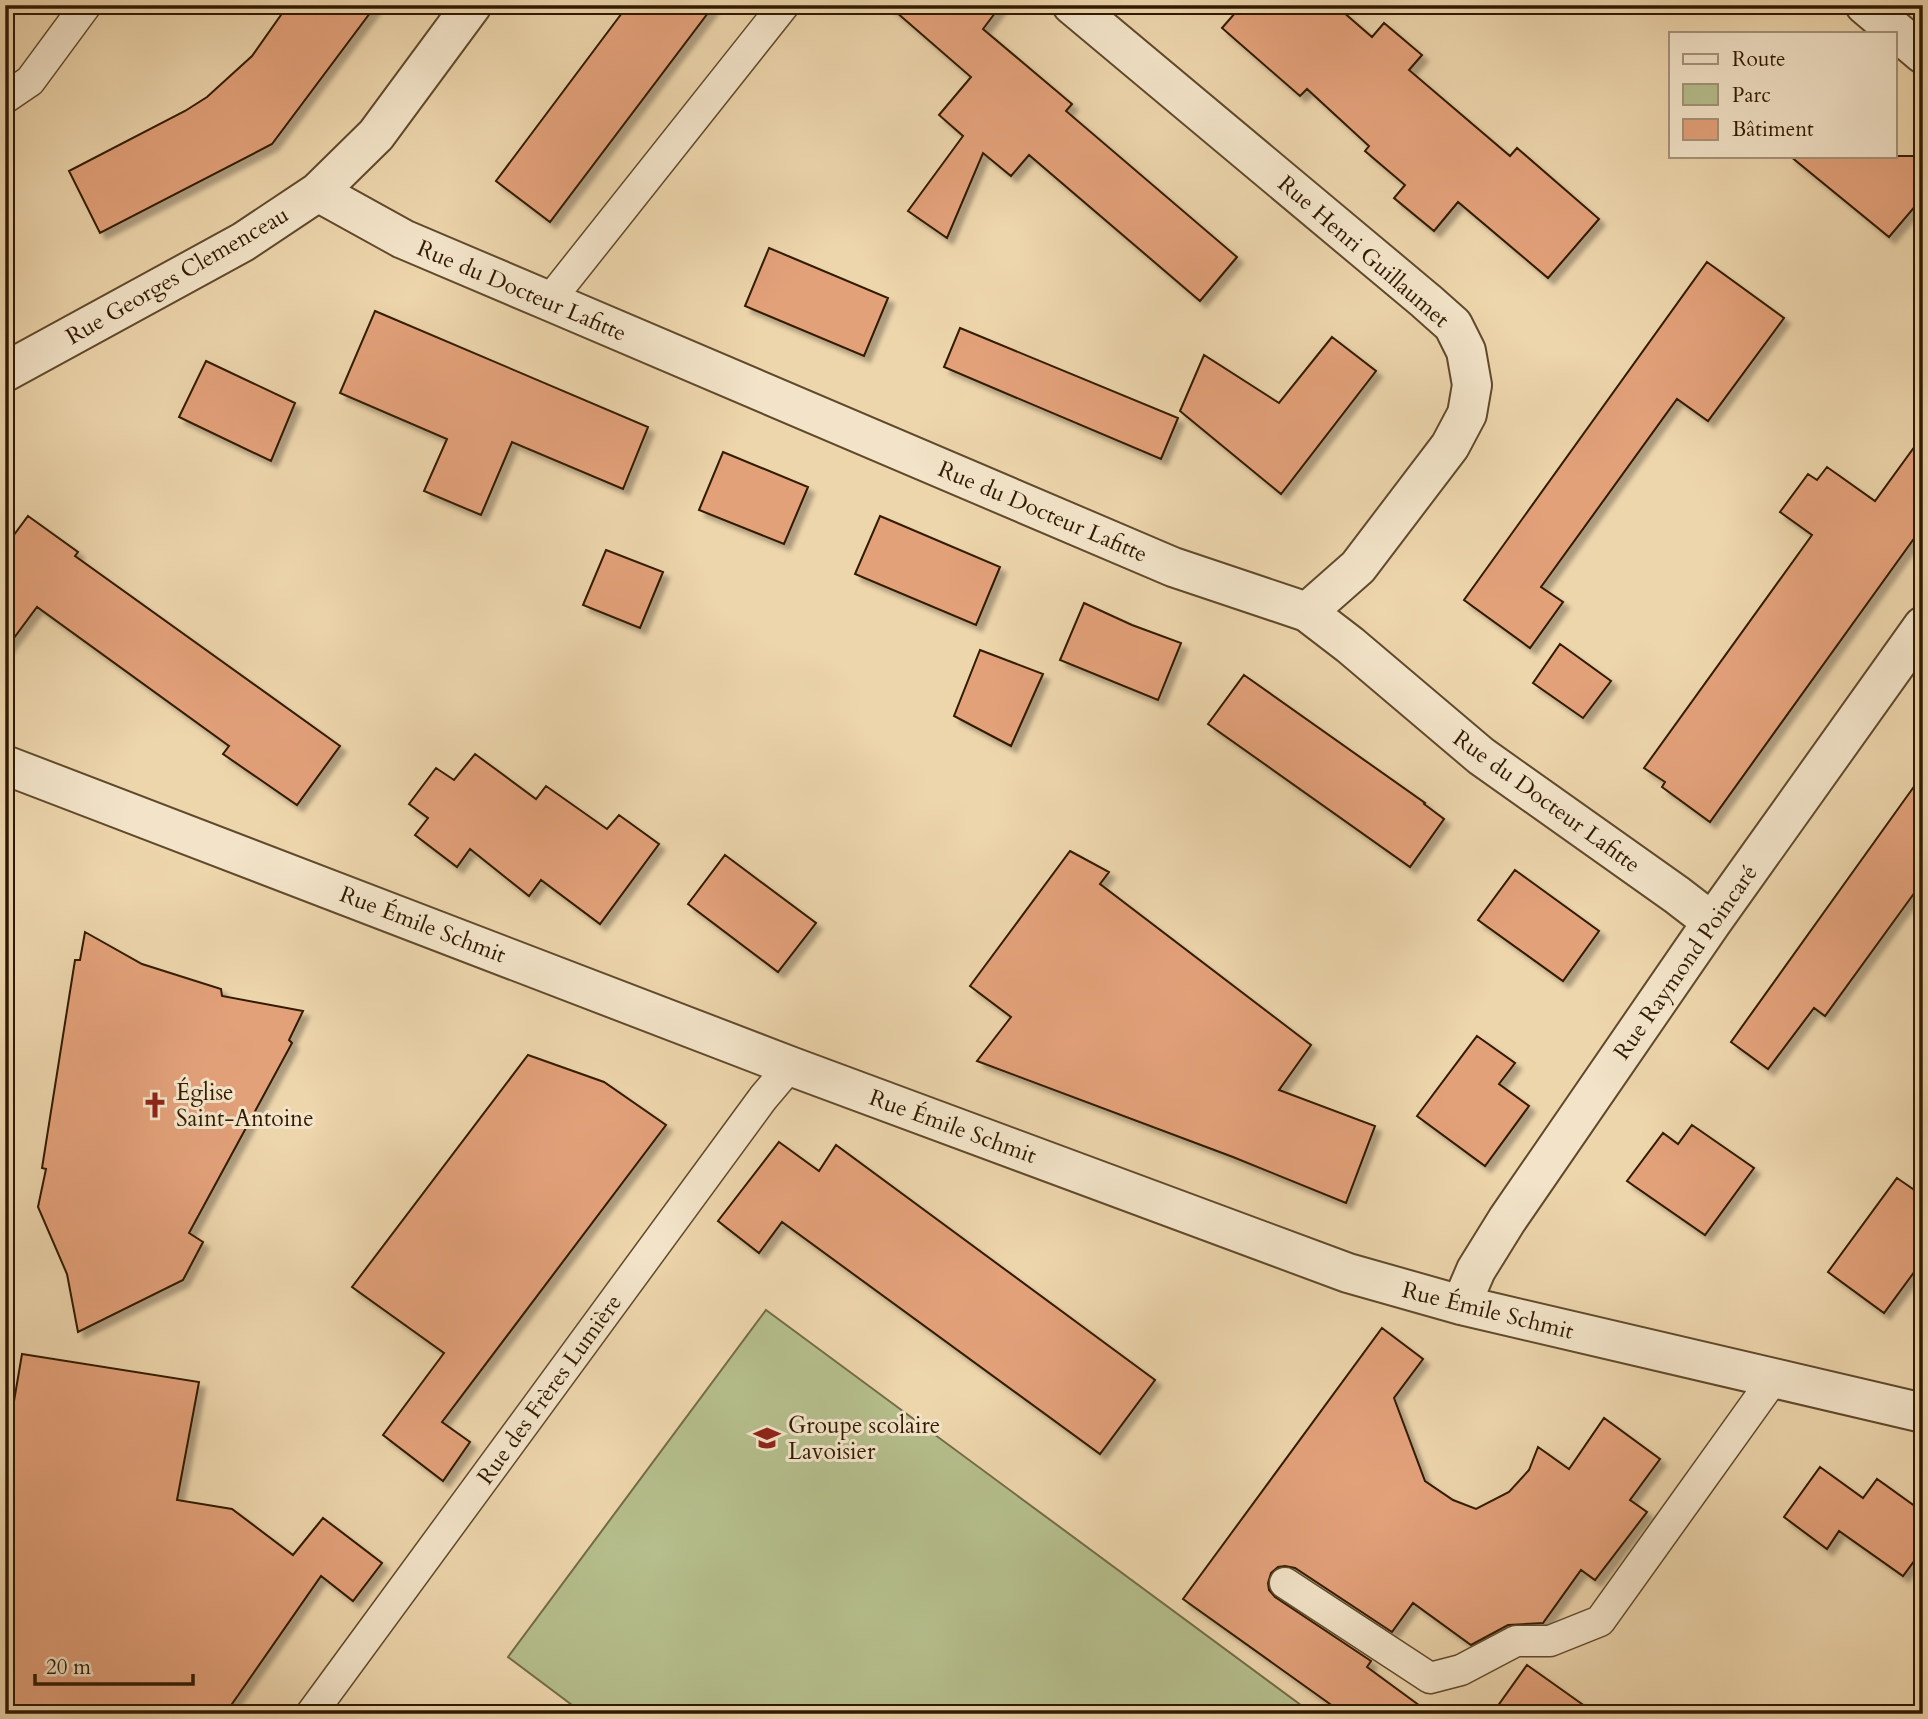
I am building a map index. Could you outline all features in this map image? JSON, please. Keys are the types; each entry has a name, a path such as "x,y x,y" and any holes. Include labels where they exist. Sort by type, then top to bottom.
{"street":[{"name":"Rue Georges Clemenceau","path":"5,372 243,242 318,192 376,135 472,5"},
{"path":"1866,5 1923,54"},
{"name":"Rue Henri Guillaumet","path":"1082,8 1453,325 1466,351 1472,385 1467,414 1450,446 1358,568 1307,612"},
{"name":"Rue du Docteur Lafitte","path":"318,192 403,239 1173,567 1307,612 1481,756 1712,922"},
{"name":"Rue Raymond Poincaré","path":"1461,1305 1476,1270 1507,1220 1712,922 1923,626"},
{"name":"Rue Émile Schmit","path":"5,766 790,1066 1348,1273 1461,1305 1923,1413"}],"lane":[{"path":"5,98 30,81 86,5"},
{"path":"549,301 783,5"},
{"name":"Rue des Frères Lumière","path":"311,1714 763,1098 790,1066"},
{"path":"1285,1583 1430,1678 1461,1670 1516,1641 1550,1642 1600,1621 1774,1378"}],"green space":[{"name":"Groupe scolaire Lavoisier","path":"766,1310 1313,1714 584,1714 508,1657"}],"building":[{"path":"288,5 376,5 272,144 100,233 69,171 207,97 252,56"},
{"path":"628,5 714,5 550,222 496,181"},
{"path":"888,5 1001,5 983,29 1072,104 1066,111 1237,257 1200,301 1029,155 1011,176 983,153 947,238 908,211 963,136 939,115 971,77"},
{"path":"1242,5 1335,5 1372,37 1384,23 1422,55 1409,70 1510,156 1517,148 1599,219 1548,278 1458,202 1434,231 1394,198 1405,185 1365,151 1369,146 1307,89 1300,96 1222,28"},
{"path":"1923,156 1923,197 1889,237 1792,158"},
{"path":"769,248 888,298 864,356 745,306"},
{"path":"1707,262 1784,318 1708,421 1677,399 1541,587 1563,602 1530,648 1464,600"},
{"path":"375,311 648,427 623,489 512,442 481,515 424,491 447,439 340,393"},
{"path":"960,328 1178,418 1161,459 944,367"},
{"path":"1332,337 1376,371 1281,494 1180,411 1204,355 1279,403"},
{"path":"206,361 295,403 271,461 179,417"},
{"path":"1923,435 1923,526 1710,822 1662,787 1665,782 1644,768 1812,535 1780,512 1808,474 1817,480 1827,467 1875,501"},
{"path":"723,452 808,487 784,544 699,510"},
{"path":"28,516 78,552 75,556 340,746 297,805 223,754 229,746 37,607 5,650 5,547"},
{"path":"880,516 1000,567 976,625 855,574"},
{"path":"606,550 663,572 640,628 583,605"},
{"path":"1084,603 1181,643 1158,700 1060,660"},
{"path":"1560,644 1611,681 1583,718 1533,683"},
{"path":"980,650 1043,674 1011,746 954,716"},
{"path":"1244,675 1444,819 1410,867 1208,724"},
{"path":"475,754 536,799 546,786 607,829 619,815 659,844 600,924 541,880 529,896 470,849 457,867 415,835 428,818 409,804 436,768 454,780"},
{"path":"1923,774 1923,881 1825,1016 1814,1008 1768,1069 1731,1042"},
{"path":"1070,851 1109,872 1100,884 1311,1045 1279,1090 1375,1126 1346,1203 1233,1157 977,1061 1011,1017 970,986"},
{"path":"725,855 816,923 778,972 688,904"},
{"path":"1515,870 1599,931 1563,981 1478,920"},
{"name":"Église Saint-Antoine","path":"85,932 142,964 221,989 222,996 303,1011 289,1040 292,1043 189,1233 203,1242 183,1280 78,1332 67,1274 38,1207 46,1169 42,1168 75,960 80,960"},
{"path":"1477,1036 1515,1063 1499,1084 1529,1106 1485,1166 1417,1116"},
{"path":"528,1055 604,1082 666,1125 442,1422 470,1442 443,1481 383,1435 444,1353 352,1287"},
{"path":"1692,1125 1754,1168 1705,1235 1627,1181 1663,1133 1678,1144"},
{"path":"779,1142 819,1171 836,1145 1155,1380 1100,1454 782,1222 759,1253 718,1221"},
{"path":"1897,1178 1923,1196 1923,1260 1884,1313 1828,1272"},
{"path":"1382,1328 1423,1359 1394,1398 1425,1481 1453,1500 1476,1509 1509,1492 1529,1470 1538,1447 1569,1469 1604,1418 1660,1459 1630,1500 1647,1512 1595,1580 1581,1570 1543,1623 1508,1625 1471,1645 1413,1603 1392,1632 1295,1568 1278,1567 1271,1573 1269,1590 1275,1597 1371,1661 1367,1667 1431,1714 1344,1714 1183,1599"},
{"path":"22,1354 199,1382 177,1500 232,1509 293,1555 323,1518 382,1563 353,1601 321,1576 225,1714 5,1714 5,1454"},
{"path":"1820,1467 1863,1498 1877,1479 1923,1512 1923,1549 1903,1576 1839,1531 1827,1549 1784,1517"},
{"path":"1527,1665 1596,1714 1492,1714"}],"place":[{"name":"Église Saint-Antoine","path":"155,1105"},
{"name":"Groupe scolaire Lavoisier","path":"767,1438"}]}
